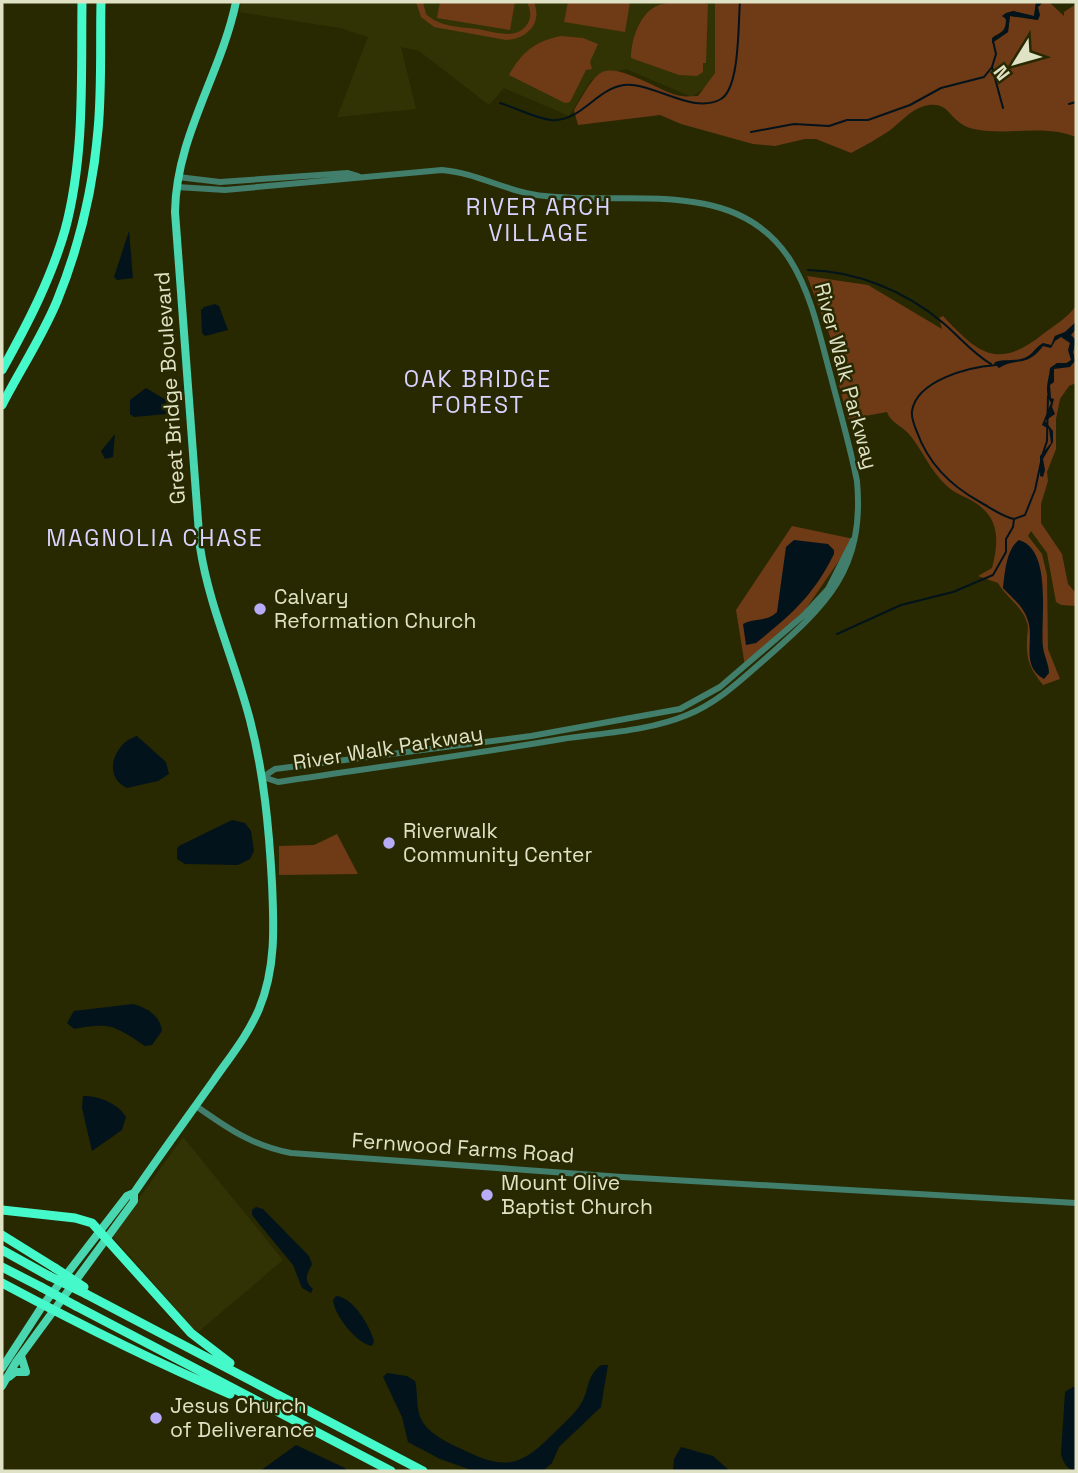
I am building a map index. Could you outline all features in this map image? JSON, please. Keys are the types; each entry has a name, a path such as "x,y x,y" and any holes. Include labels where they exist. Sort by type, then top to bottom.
{"highway":[{"path":"2,370 29,322 65,229 78,158 82,2"},
{"path":"2,405 56,304 77,242 89,195 99,129 101,2"},
{"path":"2,1210 75,1218 92,1223 191,1333 266,1387"},
{"path":"2,1215 47,1215"},
{"path":"2,1235 52,1272 123,1313 423,1471"},
{"path":"2,1251 37,1269 52,1272"},
{"path":"2,1267 391,1471"},
{"path":"2,1283 158,1364 296,1423"}],"main road":[{"name":"Great Bridge Boulevard","path":"4,1365 43,1305 127,1196 134,1193 248,1031 268,981 274,922 270,832 251,722 207,582 200,547 177,242 178,177 189,136 226,38 236,2"},
{"name":"Great Bridge Boulevard","path":"2,1383 108,1239 134,1201 134,1193"},
{"path":"21,1356 26,1372 15,1372 2,1383 8,1371 4,1365 21,1356"}],"street":[{"name":"River Walk Parkway","path":"177,187 225,190 431,170 453,171 538,195 694,202 729,211 770,236 789,258 810,299 857,481 858,507 853,549 841,578 814,616 724,694 685,716 590,735 278,782 262,777"},
{"name":"River Walk Parkway","path":"178,177 220,182 348,173 360,176"},
{"name":"River Walk Parkway","path":"262,777 275,769 531,736 680,709 720,687 804,615 828,589 854,539"},
{"name":"Fernwood Farms Road","path":"196,1106 240,1137 258,1145 291,1153 630,1177 1076,1203"}],"shaded area":[{"path":"241,2 724,2 715,80 692,97 626,69 591,80 569,116 504,88 489,105 419,51 401,47 416,109 337,117 368,37 340,28 239,12"},
{"path":"416,2 423,2 426,14 437,22 498,33 512,34 524,29 530,18 527,2 534,2 536,17 531,29 526,33 506,40 434,27 421,17"},
{"path":"440,2 515,2 510,30 437,18"},
{"path":"568,2 630,2 625,32 564,22"},
{"path":"674,2 708,4 706,63 703,63 703,72 697,76 679,75 631,58 634,38 643,18 655,7"},
{"path":"715,2 1036,2 1034,16 1013,11 1005,17 1006,27 994,36 995,41 1008,32 1010,16 1038,20 1038,7 1043,2 1049,2 1064,16 1064,12 1076,4 1076,137 1051,131 974,129 959,122 940,106 933,105 914,110 889,131 851,153 816,139 775,146 753,144 681,124 660,115 578,125 574,110 592,81 607,71 627,74 672,94 698,96 715,73"},
{"path":"1036,2 1043,2 1038,7 1038,20 1010,16 1008,32 992,43 992,38 1005,27 1006,19 1002,16 1013,11 1034,16"},
{"path":"561,36 583,38 598,44 590,62 592,69 586,70 570,102 565,103 509,75 530,49"},
{"path":"129,231 133,278 117,280 114,277"},
{"path":"807,276 868,285 942,329 939,318 943,316 967,340 989,353 1013,352 1027,345 1061,321 1076,306 1076,322 1053,340 1076,328 1071,360 1060,367 1075,361 1073,352 1076,341 1076,383 1069,386 1060,399 1056,419 1056,449 1047,472 1048,481 1041,504 1041,523 1062,554 1068,584 1076,593 1076,606 1056,602 1047,553 1031,531 1028,536 1042,554 1047,575 1048,649 1060,679 1043,685 1028,659 1028,627 1025,617 998,583 978,576 992,568 994,558 996,539 989,515 983,508 953,491 941,480 909,434 893,421 887,412 848,419 831,339"},
{"path":"215,304 219,306 228,330 205,336 202,333 201,310"},
{"path":"1076,322 1076,329 1071,335 1076,340 1073,352 1075,361 1070,367 1054,369 1054,382 1050,385 1055,414 1045,421 1053,431 1053,442 1043,459 1043,477 1040,476 1040,456 1051,443 1049,429 1042,425 1051,403 1047,390 1050,368 1057,363 1071,360 1068,350 1070,343 1061,337 1051,348 1043,346 1027,360 999,368 994,363 1021,359 1043,343 1051,345 1055,336 1065,332"},
{"path":"146,388 166,400 169,410 167,414 134,417 130,414 130,400"},
{"path":"115,434 113,457 105,459 101,451"},
{"path":"792,526 854,539 803,613 745,666 736,610"},
{"path":"794,540 828,544 834,554 818,582 801,603 756,643 746,645 743,624 777,612 786,547"},
{"path":"1019,540 1030,546 1041,571 1043,647 1049,673 1044,679 1032,667 1029,626 1025,614 1003,588 1011,549"},
{"path":"137,736 166,762 169,774 158,781 127,788 114,776 114,760 122,745"},
{"path":"232,820 245,823 251,831 254,851 250,859 238,865 185,864 177,859 179,846"},
{"path":"337,834 358,874 279,875 279,846 314,845"},
{"path":"133,1004 156,1016 161,1025 162,1031 152,1045 145,1046 112,1027 74,1029 67,1023 74,1011"},
{"path":"83,1096 108,1101 126,1117 122,1130 92,1151 82,1108"},
{"path":"183,1137 283,1260 197,1333 112,1236"},
{"path":"256,1207 263,1209 309,1256 312,1264 307,1280 313,1289 311,1293 302,1288 293,1265 252,1215 252,1210"},
{"path":"336,1296 349,1301 360,1313 372,1335 372,1346 353,1335 342,1321 334,1306 333,1300"},
{"path":"601,1365 608,1365 601,1407 559,1447 552,1463 543,1471 474,1471 440,1459 408,1442 402,1417 383,1377 387,1373 407,1376 415,1381 422,1420 439,1437 483,1458 507,1462 527,1456 571,1417 582,1402 593,1374"},
{"path":"1076,1387 1076,1471 1066,1465 1061,1454 1065,1392"},
{"path":"296,1445 345,1468 347,1471 260,1471"},
{"path":"681,1447 713,1456 730,1471 673,1471 674,1459"}],"waterway":[{"path":"500,103 551,120 573,115 620,86 643,87 689,102 711,103 721,99 727,93 735,69 740,2"},
{"path":"993,41 996,54 992,67 1003,108"},
{"path":"751,132 794,124 829,126 847,120 868,120 910,105 941,88 984,77 992,67"},
{"path":"1069,104 1076,102"},
{"path":"808,270 844,274 896,292 928,311 991,364"},
{"path":"996,365 946,377 923,391 916,400 912,411 914,424 927,454 959,489 996,512 1014,519 1025,515 1035,490 1041,462"},
{"path":"1043,453 1047,441 1048,396"},
{"path":"837,634 901,605 953,592 993,575 1006,552 1006,539 1014,519"}],"place":[{"name":"Calvary Reformation Church","path":"260,609"},
{"name":"Riverwalk Community Center","path":"389,843"},
{"name":"Mount Olive Baptist Church","path":"487,1195"},
{"name":"Jesus Church of Deliverance","path":"156,1418"}],"district":[{"name":"RIVER ARCH VILLAGE","path":"539,220"},
{"name":"OAK BRIDGE FOREST","path":"478,392"},
{"name":"MAGNOLIA CHASE","path":"155,538"}]}
